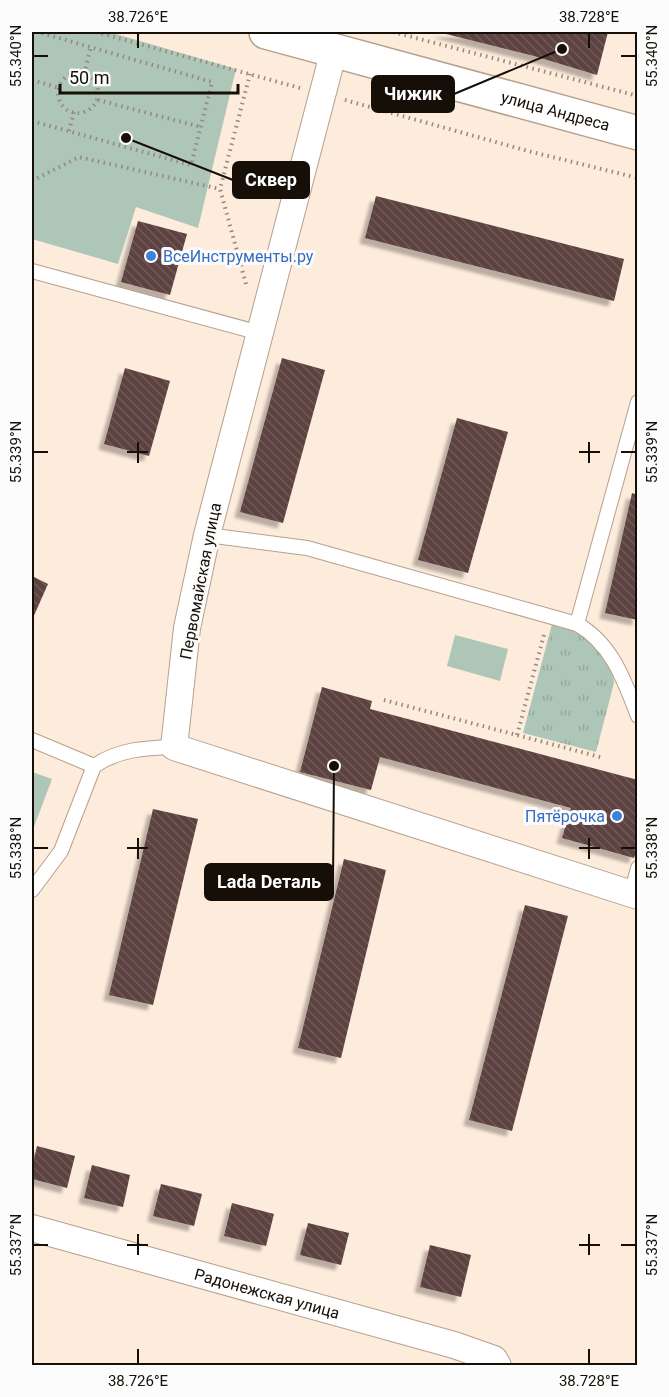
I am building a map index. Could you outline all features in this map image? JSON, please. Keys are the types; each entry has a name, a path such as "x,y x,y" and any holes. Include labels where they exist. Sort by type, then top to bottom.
{"street":[{"name":"улица Андреса","path":"266,32 638,133"},
{"name":"Первомайская улица","path":"174,747 187,628 207,535 334,50"},
{"path":"174,747 634,895"},
{"name":"Радонежская улица","path":"32,1228 454,1345 494,1359 498,1365"}],"lane":[{"path":"32,271 260,333"},
{"path":"578,624 638,402"},
{"path":"207,535 307,548 578,624 591,632 614,658 638,716"},
{"path":"32,740 94,765"},
{"path":"32,890 61,851 94,765 119,752 174,747"},
{"path":"634,895 638,868"}],"path":[{"path":"32,121 191,165 212,82 38,32"},
{"path":"96,32 528,151 638,178"},
{"path":"393,32 638,96"},
{"path":"84,74 91,46"},
{"path":"84,74 95,82 98,88 98,100 89,110 82,113 66,110 59,98 59,88 64,79 70,75 84,74"},
{"path":"248,289 220,189 250,74"},
{"path":"32,80 59,88"},
{"path":"98,100 201,127"},
{"path":"69,130 74,112"},
{"path":"32,182 79,157 220,189"},
{"path":"517,735 549,616"},
{"path":"384,700 604,758"}],"green space":[{"path":"32,32 109,32 236,69 198,228 136,207 118,264 32,239"},
{"path":"552,624 577,631 585,636 602,654 611,670 614,683 596,752 523,733"},
{"path":"455,635 508,649 500,681 447,666"},
{"path":"32,772 52,779 32,832"}],"building":[{"path":"438,32 608,32 597,75 534,56"},
{"path":"376,196 624,259 614,301 365,238"},
{"path":"138,221 187,234 170,295 121,282"},
{"path":"282,358 325,370 283,523 240,512"},
{"path":"125,368 170,381 149,456 104,444"},
{"path":"457,418 508,432 468,573 418,560"},
{"path":"632,493 638,495 638,620 605,613"},
{"path":"32,576 48,584 32,620"},
{"path":"322,687 372,701 370,709 638,780 638,846 634,858 562,838 571,808 380,757 371,790 300,772"},
{"path":"153,809 198,819 153,1005 109,995"},
{"path":"344,859 386,870 341,1058 298,1048"},
{"path":"525,905 568,916 512,1131 469,1120"},
{"path":"37,1146 75,1156 67,1188 32,1179"},
{"path":"92,1165 130,1175 123,1207 84,1198"},
{"path":"161,1184 202,1194 194,1226 153,1216"},
{"path":"232,1203 274,1214 266,1246 224,1236"},
{"path":"308,1223 349,1233 341,1265 300,1255"},
{"path":"430,1245 471,1255 461,1297 420,1287"}],"place":[{"name":"Чижик","path":"562,49"},
{"name":"Сквер","path":"126,138"},
{"name":"ВсеИнструменты.ру","path":"151,256"},
{"name":"Lada Dеталь","path":"334,766"},
{"name":"Пятёрочка","path":"617,816"}]}
